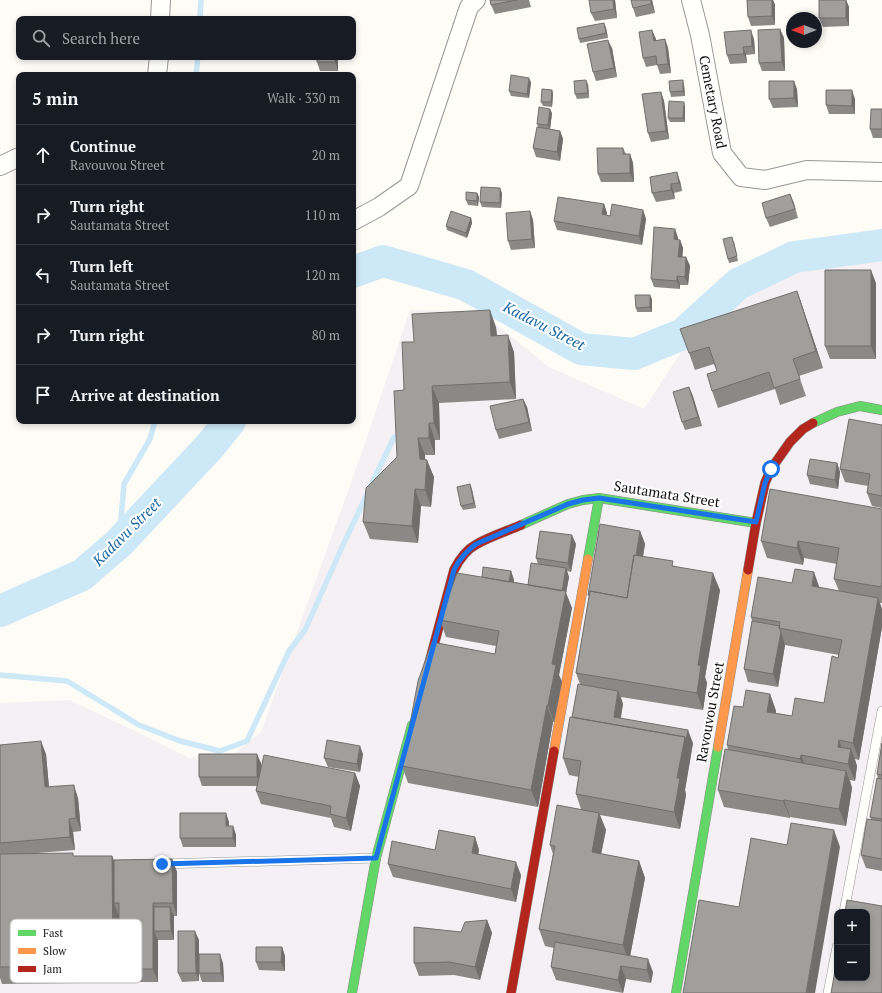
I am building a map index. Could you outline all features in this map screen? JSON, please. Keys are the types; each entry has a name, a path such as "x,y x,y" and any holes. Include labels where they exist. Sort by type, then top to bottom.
{"street":[{"path":"160,16 161,0"},
{"path":"356,219 379,207 409,186 469,7 476,0"},
{"name":"Cemetary Road","path":"691,0 700,35 722,153 740,177 765,180 807,170 882,172"},
{"path":"157,72 159,60"},
{"path":"0,166 16,158"},
{"name":"Ravouvou Street","path":"676,993 756,522 765,483 771,469 790,442 803,429 837,412 860,406 882,410"},
{"path":"511,993 599,498"},
{"name":"Sautamata Street","path":"426,676 454,570 460,559 476,544 568,504 599,498 756,522"},
{"path":"352,993 376,858 415,714"}],"lane":[{"path":"845,909 882,711"},
{"path":"154,864 376,858"},
{"path":"828,993 834,962"}],"shaded area":[{"path":"882,251 882,993 0,993 0,703 69,700 189,758 234,754 261,732 361,455 410,310 451,311 493,322 549,367 644,409 685,346 760,288 823,260"}],"building":[{"path":"490,0 517,0 491,5"},
{"path":"589,0 613,0 614,9 591,13"},
{"path":"631,0 651,0 651,4 633,8"},
{"path":"747,0 772,0 772,16 748,17"},
{"path":"819,0 846,0 846,18 822,18 822,12 819,12"},
{"path":"604,23 606,33 579,39 577,28"},
{"path":"780,29 782,62 759,63 758,30"},
{"path":"652,30 654,41 665,39 668,64 657,65 656,56 643,58 639,32"},
{"path":"751,30 752,46 743,47 744,54 727,55 724,32"},
{"path":"608,40 614,68 593,72 587,44"},
{"path":"317,60 335,60 335,62 317,62"},
{"path":"511,75 529,78 527,94 509,91"},
{"path":"586,80 588,93 575,94 574,81"},
{"path":"683,80 683,91 670,92 669,81"},
{"path":"769,81 794,81 794,98 769,99"},
{"path":"542,89 552,90 551,102 541,102"},
{"path":"826,90 852,90 852,106 826,105"},
{"path":"661,92 666,131 648,133 642,94"},
{"path":"669,101 684,102 683,118 668,118"},
{"path":"539,107 550,109 548,125 537,124"},
{"path":"871,109 882,109 882,129 870,129"},
{"path":"537,127 560,131 557,152 533,148"},
{"path":"597,148 623,148 623,154 630,154 630,173 598,174"},
{"path":"677,172 679,183 671,184 671,190 652,193 650,177"},
{"path":"481,187 500,188 500,203 480,202"},
{"path":"466,192 477,193 477,201 466,200"},
{"path":"790,194 795,209 766,218 762,203"},
{"path":"558,197 604,204 602,214 610,216 612,204 643,210 639,236 554,221"},
{"path":"451,211 471,218 466,233 446,226"},
{"path":"530,211 532,239 508,241 506,213"},
{"path":"654,227 675,229 674,239 680,240 678,257 686,257 685,277 677,276 677,281 651,279"},
{"path":"732,237 737,256 728,259 723,239"},
{"path":"825,270 871,270 871,346 825,346"},
{"path":"797,291 816,351 793,359 800,379 774,388 769,372 712,391 707,374 717,371 709,347 689,353 680,329"},
{"path":"635,295 650,295 650,307 636,308"},
{"path":"490,310 491,336 508,335 510,382 432,386 434,423 429,423 429,438 418,438 420,459 427,460 425,490 415,489 412,526 363,522 366,488 397,457 394,391 404,390 402,342 414,342 412,314"},
{"path":"689,387 698,417 682,422 673,392"},
{"path":"523,399 529,422 496,430 490,406"},
{"path":"849,419 882,425 882,496 867,493 870,474 840,469"},
{"path":"810,459 837,463 835,480 807,475"},
{"path":"470,484 474,503 461,506 457,487"},
{"path":"770,489 882,509 881,587 834,579 839,548 798,541 797,548 761,541"},
{"path":"600,524 640,531 636,556 634,555 627,598 590,591 588,595"},
{"path":"540,531 572,535 568,563 536,558"},
{"path":"634,555 673,561 672,566 713,573 698,665 701,666 697,693 576,673 590,591 627,598"},
{"path":"531,563 566,568 562,591 528,585"},
{"path":"483,567 511,571 509,582 482,577"},
{"path":"795,569 814,572 812,586 878,598 853,743 839,740 838,747 851,749 848,764 801,755 800,759 727,745 734,706 743,707 746,690 770,694 767,712 792,716 795,698 824,703 832,656 838,658 842,640 779,628 780,622 751,617 758,577 792,583"},
{"path":"457,573 566,591 552,664 556,665 531,790 402,766 418,681 432,642 495,654 499,631 440,620"},
{"path":"752,621 780,626 779,628 781,632 773,674 744,669"},
{"path":"578,684 618,691 614,717 688,730 686,741 685,737 572,717"},
{"path":"570,717 685,737 677,778 680,778 674,812 576,794 581,761 563,758"},
{"path":"327,740 360,746 357,764 324,758"},
{"path":"41,741 45,787 74,785 76,818 69,819 70,837 0,843 0,745"},
{"path":"882,743 882,775 877,774"},
{"path":"725,749 846,771 839,809 718,790"},
{"path":"199,754 257,754 257,777 199,777"},
{"path":"264,755 355,773 346,818 330,814 331,806 256,791"},
{"path":"877,778 882,779 882,819 870,817"},
{"path":"557,805 599,813 592,852 639,861 623,945 539,929 555,846 550,845"},
{"path":"180,813 226,813 226,826 233,826 233,838 180,838"},
{"path":"867,819 882,821 882,859 861,855"},
{"path":"791,823 834,830 806,993 683,993 699,900 739,907 751,838 787,845"},
{"path":"439,830 475,837 472,853 516,862 511,889 388,864 392,841 435,850"},
{"path":"73,853 73,856 112,856 113,919 10,919 10,967 0,967 0,854"},
{"path":"172,859 173,903 153,903 153,969 142,969 142,919 119,919 119,903 114,903 114,860"},
{"path":"847,900 882,906 882,993 831,993 834,976 834,981 870,981 870,909 846,909"},
{"path":"154,907 170,907 171,931 154,931"},
{"path":"487,920 475,967 449,962 414,963 414,927 461,932 465,922"},
{"path":"178,931 195,931 196,973 178,973"},
{"path":"555,942 648,959 647,970 621,966 618,980 551,967"},
{"path":"256,947 282,947 281,962 256,962"},
{"path":"199,954 220,954 221,973 199,973"}],"waterway":[{"path":"200,16 201,0"},
{"path":"196,72 198,60"},
{"name":"Kadavu Street","path":"356,271 383,261 466,285 581,349 634,354 683,334 738,284 794,257 882,245"},
{"path":"119,543 124,484 150,439 154,424"},
{"name":"Kadavu Street","path":"0,611 82,575 119,543 210,446 228,424"},
{"path":"0,675 67,681 139,725 180,741 220,751 247,741 289,651 305,630 394,437"}],"traffic: fast":[{"path":"813,423 837,412 860,406 882,410"},
{"path":"521,525 568,504 599,498 756,523"},
{"path":"588,559 599,498"},
{"path":"352,993 376,858 412,725"},
{"path":"676,993 718,747"}],"traffic: slow":[{"path":"554,751 588,559"},
{"path":"718,747 748,570"}],"traffic: jam":[{"path":"748,570 765,483 771,469 790,442 803,429 813,423"},
{"path":"427,671 454,570 458,562 473,546 521,525"},
{"path":"511,993 554,751"}],"route":[{"path":"162,864 376,858 454,570 460,559 467,552 476,544 568,504 599,498 756,522 765,483 771,469"}]}
